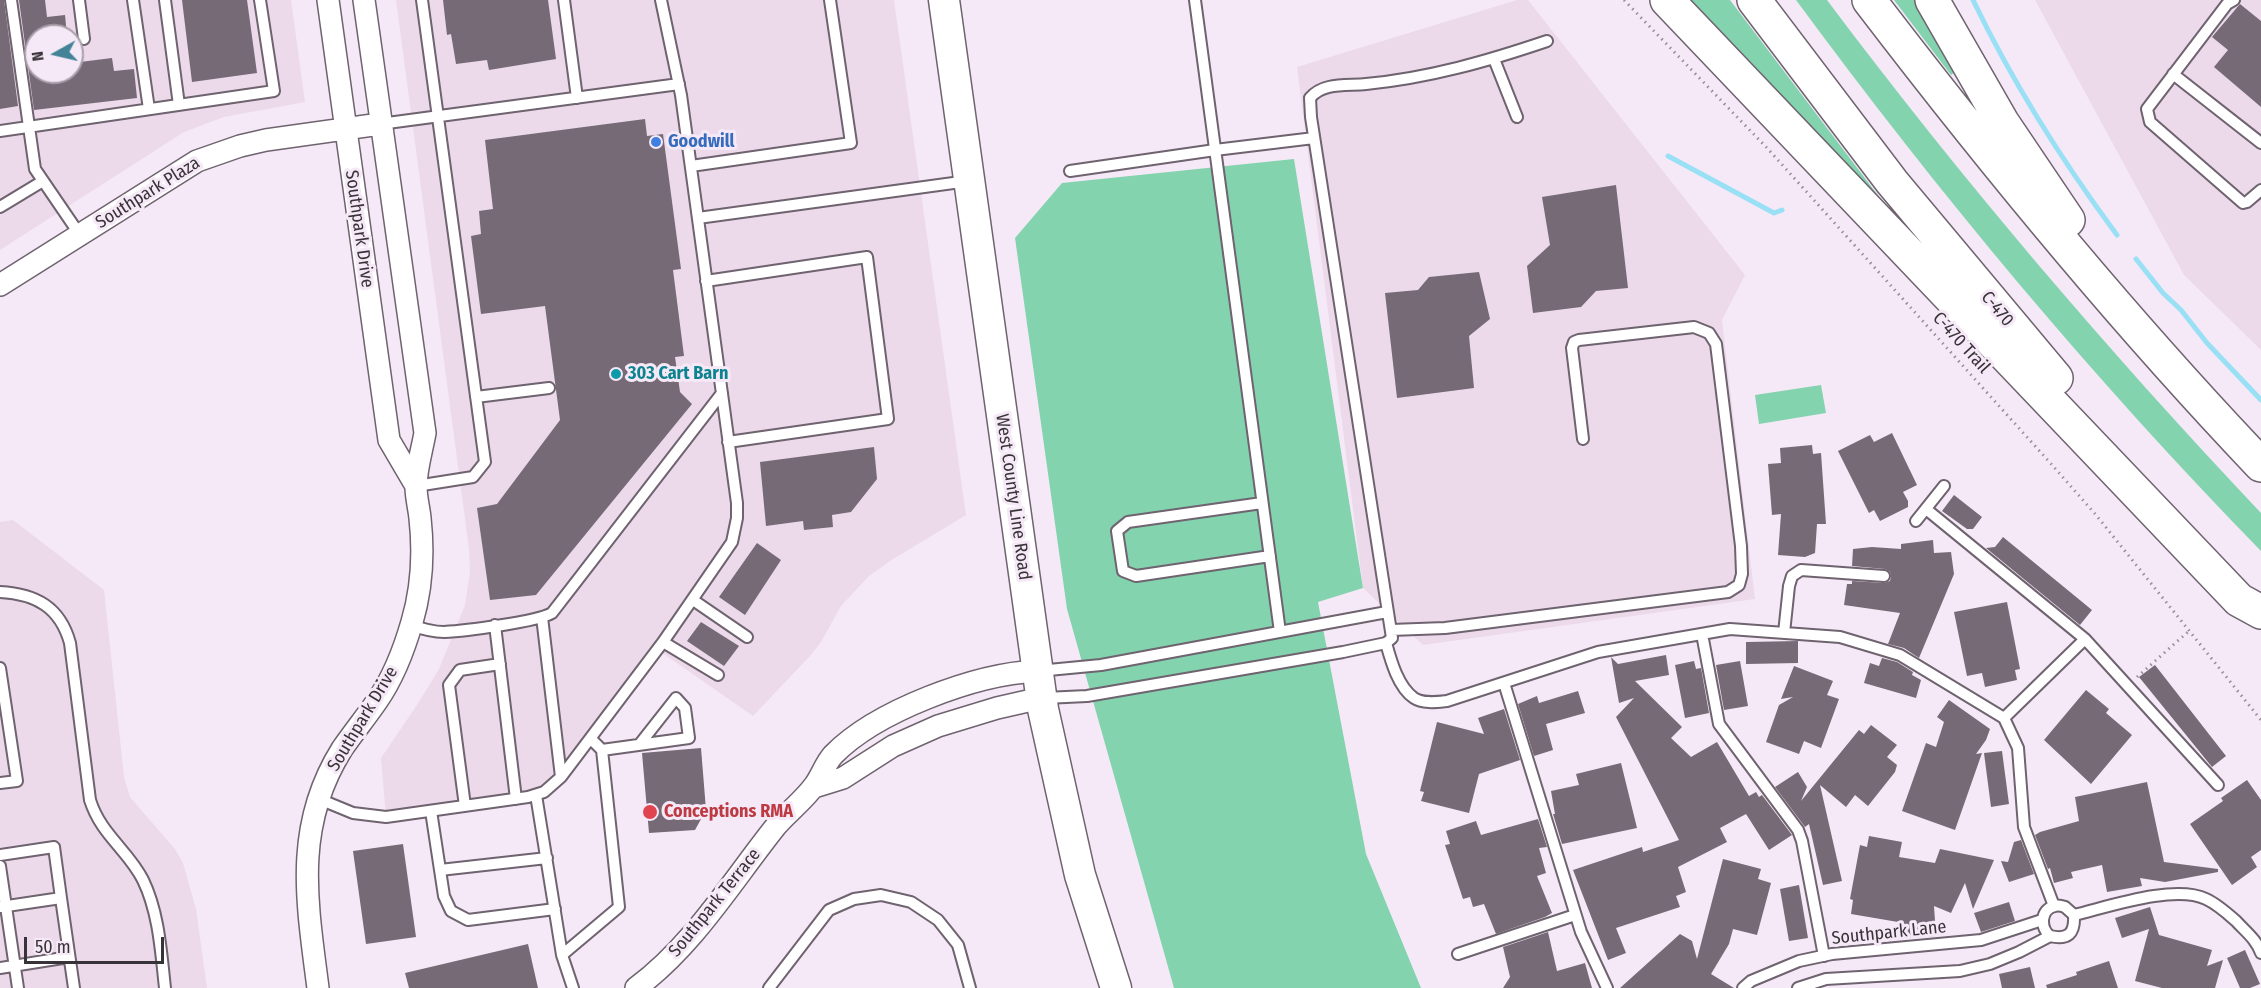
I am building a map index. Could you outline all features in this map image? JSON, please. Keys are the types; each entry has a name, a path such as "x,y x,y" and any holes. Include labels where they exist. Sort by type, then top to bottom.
{"highway":[{"path":"1667,0 2239,600 2261,612"},
{"name":"C-470","path":"1754,0 1859,140 1972,280 2095,422 2261,599"},
{"path":"1869,0 2019,191 2170,365 2261,465"},
{"path":"1932,0 2018,147 2098,262 2158,336 2170,365"}],"main road":[{"name":"West County Line Road","path":"944,0 1039,685 1080,875 1116,988"}],"street":[{"name":"Southpark Drive","path":"328,0 389,440 416,486"},
{"name":"Southpark Drive","path":"318,988 309,920 306,870 307,853 319,799 342,750 389,682 411,625 419,592 422,564 421,527 416,486 425,433 364,0"},
{"name":"Southpark Plaza","path":"0,285 196,161 266,140 380,124"},
{"name":"Southpark Terrace","path":"636,988 684,944 777,825 814,787 831,757 844,745 898,712 947,691 990,678 1039,685"},
{"name":"Southpark Terrace","path":"814,787 843,778 893,746 938,726 998,708 1039,685"}],"lane":[{"path":"11,0 35,169 80,235"},
{"path":"79,0 82,24"},
{"path":"133,0 149,109"},
{"path":"165,0 179,105"},
{"path":"0,131 274,91 261,0"},
{"path":"416,486 472,477 485,462 422,0"},
{"path":"564,0 577,98"},
{"path":"319,799 353,813 374,817 516,799 544,792 561,777 591,739 663,642 732,542 737,503 679,84 661,0"},
{"path":"691,166 850,143 831,0"},
{"path":"1195,0 1280,632"},
{"path":"2234,0 2227,4 2147,109 2150,122 2243,202 2247,202 2261,190"},
{"path":"1039,685 1087,696 1386,643 1392,638 1314,138 1310,98 1322,88 1406,80 1494,59 1547,41"},
{"path":"1494,59 1517,117"},
{"path":"2173,74 2261,143"},
{"path":"380,124 679,84"},
{"path":"1070,171 1314,138"},
{"path":"1,206 43,181"},
{"path":"698,218 968,181"},
{"path":"706,281 867,256 888,419 728,442"},
{"path":"1391,630 1445,628 1728,592 1739,585 1742,574 1741,546 1716,344 1709,333 1694,327 1574,342 1572,348 1583,439"},
{"path":"476,397 549,388"},
{"path":"411,625 428,631 445,632 542,617 552,613 722,393"},
{"path":"1916,522 1944,486"},
{"path":"1262,503 1128,522 1117,531 1123,571 1136,576 1270,556"},
{"path":"1926,509 2085,639 2218,785"},
{"path":"1784,633 1789,586 1792,576 1801,570 1884,576"},
{"path":"0,592 33,598 49,608 66,629 70,643 90,800 99,821 134,865 150,897 159,935 165,988"},
{"path":"693,600 747,637"},
{"path":"1039,685 1101,664 1387,612"},
{"path":"542,617 561,777"},
{"path":"495,625 516,799"},
{"path":"1386,643 1394,672 1414,698 1429,702 1448,701 1598,652 1730,629 1840,637 1900,656 2004,718 2018,748 2024,828 2054,906"},
{"path":"1702,634 1719,724 1798,830 1824,956"},
{"path":"2004,718 2085,639"},
{"path":"663,642 718,675"},
{"path":"465,806 449,685 460,670 500,664"},
{"path":"0,668 16,781 0,783"},
{"path":"1504,683 1575,915 1607,988"},
{"path":"602,750 639,745 689,738 686,708 676,698 639,745"},
{"path":"562,955 619,907 602,750 591,739"},
{"path":"536,795 562,955 573,988"},
{"path":"431,811 444,896 451,912 468,920 555,909"},
{"path":"0,855 54,847 74,988"},
{"path":"440,870 546,858"},
{"path":"0,866 3,906 18,988"},
{"path":"2074,915 2161,895 2185,894 2205,898 2224,910 2257,942 2261,953"},
{"path":"769,988 829,910 854,898 881,895 911,902 938,920 958,945 970,988"},
{"path":"3,906 61,898"},
{"path":"2054,906 2066,907 2074,915 2075,926 2069,934 2061,938 2050,936 2046,932 2042,920 2046,911 2054,906"},
{"path":"1458,954 1575,915"},
{"name":"Southpark Lane","path":"1743,988 1751,981 1799,961 1824,956 1981,940 2042,920"},
{"path":"1798,988 1826,979 1960,971 1990,964 2050,936"},
{"path":"0,968 69,957"}],"path":[{"name":"C-470 Trail","path":"1624,0 1768,149 2053,465 2261,720"},
{"path":"2127,686 2189,631"}],"shaded area":[{"path":"0,0 291,0 305,102 224,117 184,132 0,250"},
{"path":"396,0 894,0 966,515 869,576 841,606 821,642 810,656 753,716 658,650 544,792 386,817 381,758 439,669 465,605 470,572 469,549"},
{"path":"1517,0 1528,0 1745,275 1722,320 1755,599 1423,645 1363,588 1297,67"},
{"path":"2035,0 2261,0 2261,350 2184,275"},
{"path":"13,520 104,590 124,777 130,797 175,849 183,863 196,909 207,988 0,988 0,522"}],"green space":[{"path":"1685,0 1730,0 1880,198 1876,201"},
{"path":"1796,0 1827,0 1930,133 2037,263 2147,389 2261,513 2261,551 2077,352 1961,214"},
{"path":"1894,0 1918,0 1957,71 1951,75"},
{"path":"1294,159 1363,588 1318,602 1366,854 1421,988 1174,988 1067,609 1015,238 1062,183"},
{"path":"1821,385 1826,413 1759,424 1755,395"}],"building":[{"path":"0,0 4,0 18,106 0,109"},
{"path":"19,0 45,0 47,17 65,15 66,24 24,24 24,37"},
{"path":"182,0 247,0 257,73 192,82"},
{"path":"443,0 548,0 556,59 489,70 487,60 456,64 451,34 447,35"},
{"path":"2240,4 2261,21 2261,107 2214,67 2228,50 2212,37"},
{"path":"112,58 114,71 134,69 137,98 34,110 30,84 84,84 84,62"},
{"name":"303 Cart Barn","path":"645,119 647,136 663,134 681,269 673,270 684,356 675,357 680,392 692,404 536,595 490,600 477,508 497,504 560,420 545,306 481,314 471,236 481,234 479,211 493,209 485,140"},
{"path":"1616,185 1628,288 1596,291 1581,307 1533,313 1527,266 1550,245 1542,197"},
{"path":"1479,272 1490,319 1469,336 1474,388 1397,398 1385,293 1418,290 1429,277"},
{"path":"1892,433 1917,485 1903,492 1908,501 1908,507 1880,521 1874,510 1869,513 1838,451 1870,435 1874,442"},
{"path":"1812,445 1813,454 1821,453 1826,524 1817,524 1815,553 1805,557 1778,555 1781,514 1772,515 1768,464 1781,463 1780,448"},
{"path":"874,447 877,479 851,512 832,515 833,527 804,530 803,521 766,526 760,462"},
{"path":"1954,495 1982,517 1973,529 1967,529 1942,511"},
{"path":"2003,537 2092,610 2080,625 1986,548 1995,547"},
{"path":"1933,540 1934,553 1951,552 1954,574 1919,658 1904,648 1888,644 1900,613 1844,605 1847,584 1852,584 1852,581 1884,583 1890,581 1891,577 1890,572 1885,569 1852,566 1853,549 1872,547 1901,549 1901,544"},
{"path":"757,543 781,560 745,615 719,597"},
{"path":"2007,602 2020,669 2015,670 2017,680 1985,687 1982,673 1967,676 1954,612"},
{"path":"701,622 739,646 724,666 687,641"},
{"path":"1798,641 1798,663 1746,664 1746,642"},
{"path":"1666,655 1669,675 1635,681 1682,727 1671,738 1691,757 1717,742 1749,796 1756,792 1759,797 1762,795 1792,835 1769,850 1746,814 1720,828 1727,842 1678,867 1686,892 1676,896 1680,907 1616,928 1626,953 1608,960 1573,870 1642,847 1643,852 1679,840 1616,717 1634,698 1619,703 1611,657 1618,664"},
{"path":"1882,658 1897,662 1921,680 1916,698 1864,683 1870,663 1879,666"},
{"path":"1694,661 1696,669 1701,668 1709,713 1685,718 1675,665"},
{"path":"1740,661 1748,706 1724,710 1716,665"},
{"path":"2155,665 2226,756 2212,767 2139,677"},
{"path":"1794,666 1833,681 1827,695 1839,699 1821,748 1804,741 1799,754 1766,742 1779,705 1793,697 1781,699"},
{"path":"2086,690 2109,709 2106,713 2132,735 2091,784 2044,740"},
{"path":"1578,691 1585,713 1546,724 1553,750 1534,756 1518,704 1537,696 1539,703"},
{"path":"1949,700 1990,729 1986,740 1976,754 1982,753 1955,830 1902,811 1926,743 1936,747 1944,722 1937,717"},
{"path":"1504,709 1520,760 1479,774 1469,813 1421,801 1424,792 1420,791 1437,722 1484,734 1478,718"},
{"path":"1871,725 1897,745 1887,757 1897,765 1895,772 1868,806 1855,795 1846,807 1820,785 1842,881 1823,885 1809,824 1805,827 1775,787 1798,772 1807,787 1801,801 1859,730 1864,734"},
{"path":"701,748 706,810 695,830 649,833 642,753"},
{"path":"2002,751 2009,804 1991,807 1984,753"},
{"path":"1621,763 1637,828 1562,844 1553,814 1555,814 1551,791 1579,785 1576,774"},
{"path":"2247,780 2261,800 2261,850 2251,857 2257,867 2232,885 2190,824 2223,801 2221,798"},
{"path":"2147,782 2164,862 2218,869 2218,872 2165,882 2140,878 2142,886 2107,892 2102,865 2071,872 2073,878 2054,883 2050,868 2048,869 2035,835 2079,821 2075,797"},
{"path":"1538,819 1547,847 1539,848 1546,873 1537,876 1552,913 1496,934 1484,904 1473,907 1470,897 1463,899 1445,845 1450,844 1446,831 1476,821 1481,835"},
{"path":"1869,836 1902,842 1899,857 1935,863 1940,849 1994,860 1973,909 1965,883 1951,913 1934,906 1936,936 1899,938 1898,922 1851,914 1853,900 1850,899 1860,845 1867,847"},
{"path":"2021,840 2034,874 2009,882 2001,861 2008,862 2014,842"},
{"path":"403,844 416,937 366,944 353,851"},
{"path":"1723,859 1761,869 1758,879 1771,883 1757,935 1733,929 1729,944 1711,974 1734,988 1620,988 1680,934 1692,941 1697,959"},
{"path":"1799,885 1808,938 1789,941 1780,889"},
{"path":"2009,902 2015,921 1981,932 1974,913"},
{"path":"2150,907 2159,935 2212,950 2207,966 2223,960 2215,988 2162,988 2135,981 2149,929 2122,938 2115,918"},
{"path":"1548,932 1557,971 1585,963 1592,988 1503,988 1510,977 1503,947"},
{"path":"528,944 538,988 409,988 405,973"},
{"path":"2245,950 2260,984 2250,988 2240,988 2227,958"},
{"path":"2109,961 2118,988 2047,988 2046,985"},
{"path":"2030,967 2035,988 2002,988 1999,974"}],"waterway":[{"path":"1973,0 2039,121 2117,235"},
{"path":"1668,156 1774,213 1782,210"},
{"path":"2136,259 2207,343 2261,400"}],"place":[{"name":"Goodwill","path":"656,142"},
{"name":"303 Cart Barn","path":"616,374"},
{"name":"Conceptions RMA","path":"650,812"}]}
